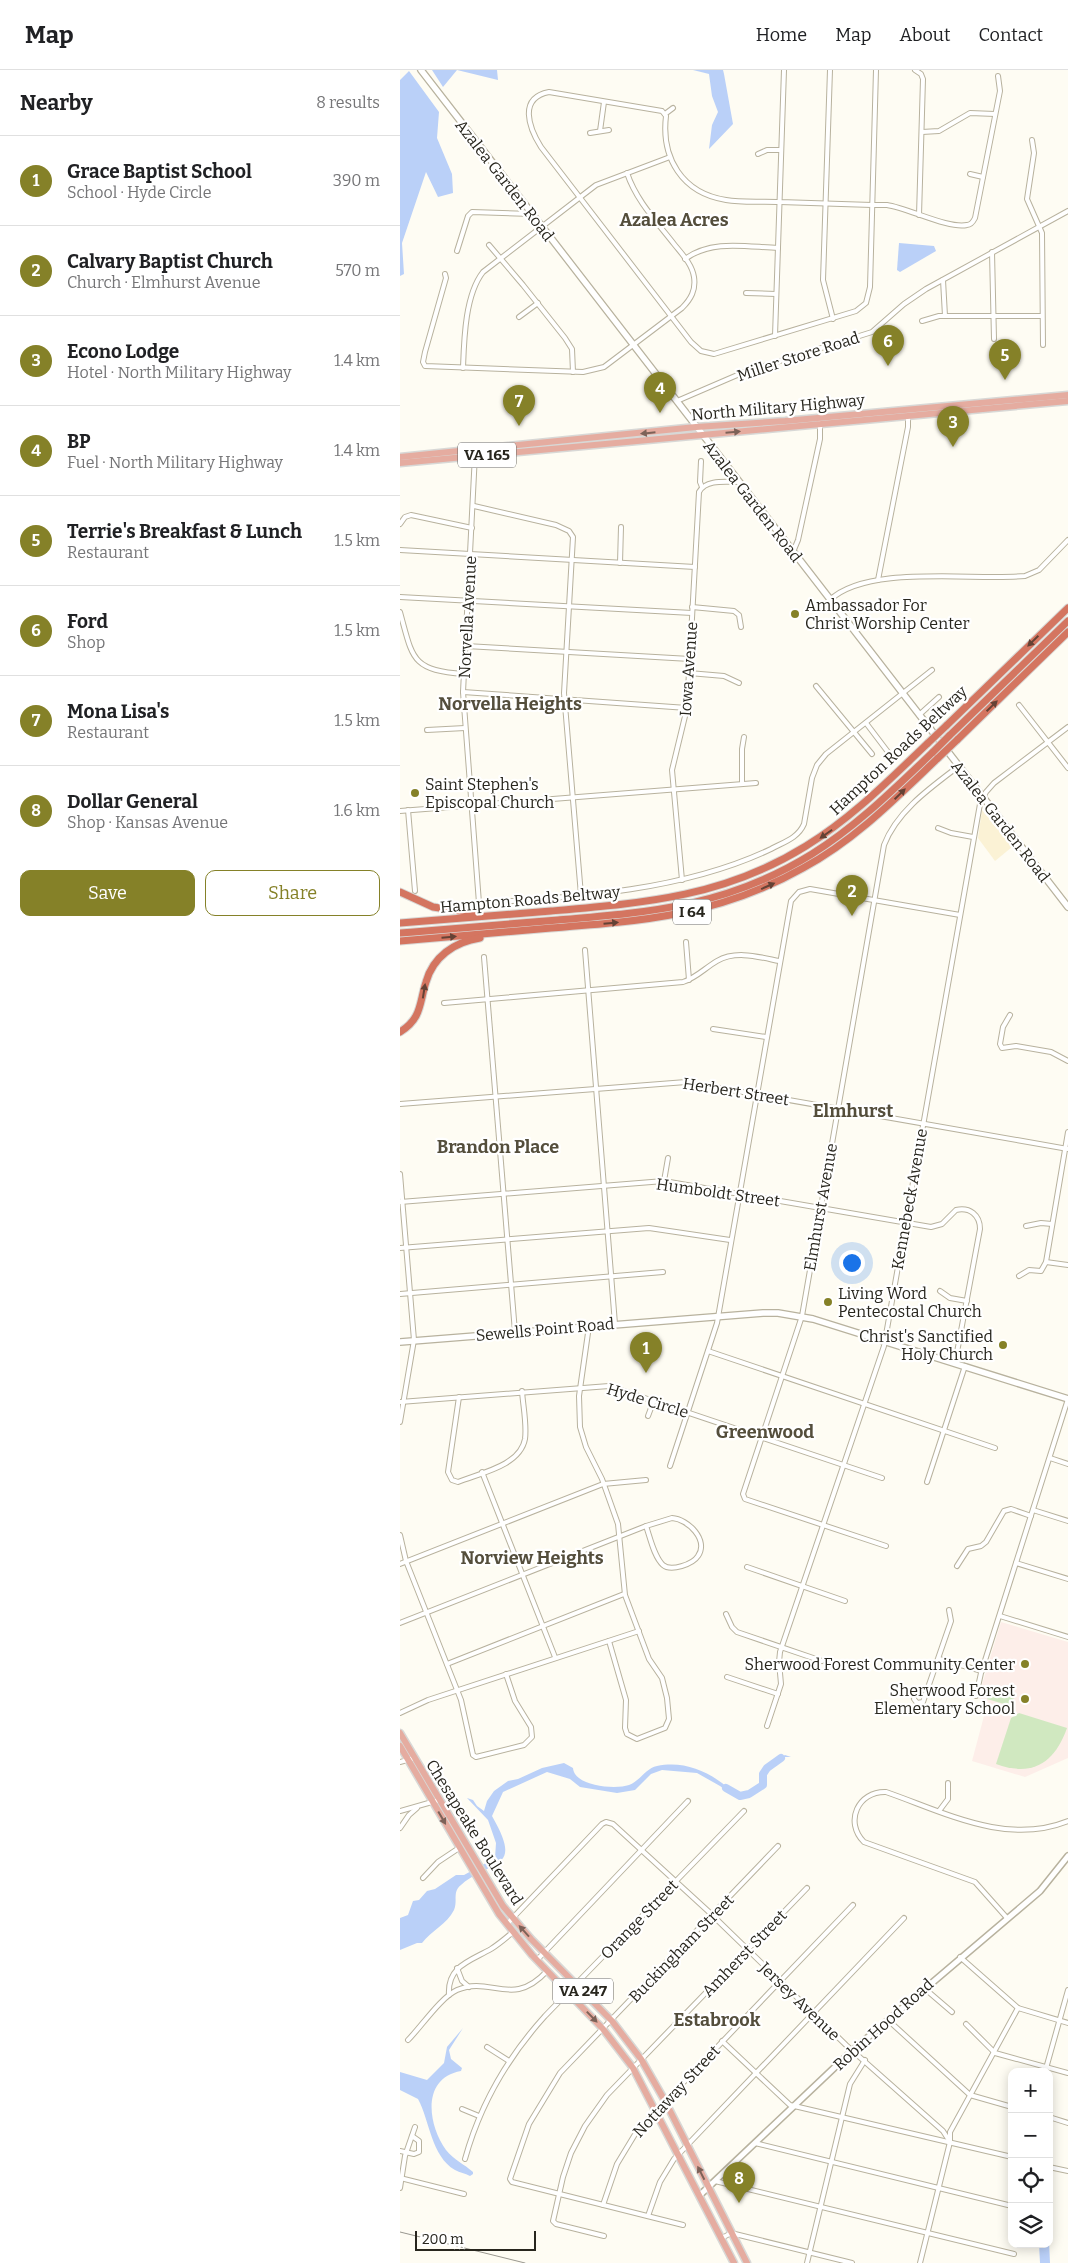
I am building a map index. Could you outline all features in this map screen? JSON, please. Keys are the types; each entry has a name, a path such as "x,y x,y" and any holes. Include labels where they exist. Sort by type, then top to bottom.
{"highway":[{"name":"Hampton Roads Beltway","path":"400,923 651,902 697,892 750,875 804,848 838,825 866,802 1068,608"},
{"path":"400,933 634,914 678,907 725,894 766,878 830,842 864,816 1068,621"},
{"name":"Hampton Roads Beltway","path":"400,940 659,918 703,909 759,890 805,868 842,844 871,821 1068,632"},
{"path":"400,892 424,904 445,910 494,915"},
{"path":"400,1032 410,1024 418,1013 426,980 443,954 464,942 493,933"}],"main road":[{"name":"Azalea Garden Road","path":"421,70 1068,907"},
{"name":"North Military Highway","path":"400,457 702,435 1068,394"},
{"name":"North Military Highway","path":"908,412 1068,401"},
{"name":"North Military Highway","path":"400,463 696,427 820,421"},
{"name":"Sewells Point Road","path":"400,1342 763,1313 802,1316 1068,1399"},
{"name":"Chesapeake Boulevard","path":"400,1733 411,1759 459,1848 507,1924 547,1971 603,2029 633,2068 734,2263"},
{"name":"Chesapeake Boulevard","path":"400,1746 411,1759"},
{"name":"Chesapeake Boulevard","path":"435,1801 512,1918 612,2021 641,2059 665,2101 747,2263"}],"street":[{"path":"775,336 784,70"},
{"path":"830,70 823,284 833,318"},
{"path":"665,114 662,111 550,92 542,94 533,102 528,115 531,131 541,147 685,334 697,348 706,353 714,354 856,311 868,299 870,287 876,70"},
{"path":"915,70 921,74 923,79 919,215"},
{"path":"665,114 665,142 670,157 684,179 709,196 727,200 896,206 919,215 964,226 970,224 975,218 1000,85 998,76"},
{"path":"600,131 604,102"},
{"path":"665,114 673,108"},
{"path":"922,132 939,131 970,113 995,114"},
{"path":"590,133 610,130"},
{"path":"1032,140 1034,153 1026,199 1042,233 1043,345"},
{"path":"758,154 767,150 781,150"},
{"path":"463,368 465,331 477,282 483,272 596,185 670,157"},
{"path":"445,274 425,352 423,362 425,366 574,372 598,370 633,346 671,316 686,303 693,292 694,278 692,268 635,192 627,172"},
{"path":"970,174 983,177"},
{"name":"Miller Store Road","path":"676,401 742,373 872,332 904,304 992,252 1068,211"},
{"path":"457,251 468,216 472,212 531,214"},
{"path":"489,245 538,303 571,347 574,372"},
{"path":"685,259 696,251 715,246 778,248"},
{"path":"992,252 994,339"},
{"path":"943,280 945,316"},
{"path":"746,293 776,294"},
{"path":"519,317 538,303"},
{"path":"922,321 933,316 1042,316"},
{"path":"878,580 908,427 908,412"},
{"path":"793,552 798,540 820,439 820,421"},
{"name":"Norvella Avenue","path":"475,453 474,506 463,692 479,903"},
{"name":"Iowa Avenue","path":"682,880 673,762 687,708 699,492 702,487 700,482 701,461"},
{"path":"702,487 710,483 739,482"},
{"path":"474,506 561,526 571,534 573,541 565,699 581,895"},
{"path":"400,524 405,517 411,515 472,528"},
{"path":"620,563 622,527"},
{"path":"830,600 840,592 878,580 1025,576 1039,570 1068,540"},
{"path":"400,550 695,567"},
{"path":"400,597 692,613"},
{"path":"692,607 734,611 739,615 741,627"},
{"path":"400,612 411,648 420,663 434,671 464,674"},
{"path":"466,646 690,659"},
{"path":"451,905 581,895 682,880 748,859 796,836 804,824 812,778 821,760 932,670"},
{"path":"689,673 724,676 739,683"},
{"path":"816,686 872,754"},
{"path":"463,692 687,708"},
{"path":"919,715 939,698"},
{"path":"1019,705 1068,768"},
{"path":"866,723 888,752"},
{"name":"Kennebeck Avenue","path":"768,1726 781,1679 778,1662 782,1648 885,1341 973,837 983,797 994,783 1068,727"},
{"path":"427,730 466,728"},
{"path":"742,784 744,737"},
{"name":"Elmhurst Avenue","path":"823,1526 745,1499 743,1493 802,1316 884,845 891,828 901,815 927,791 959,766"},
{"path":"400,811 756,783"},
{"path":"408,810 415,891"},
{"path":"938,828 950,833 973,837"},
{"path":"670,1466 719,1316 730,1240 790,901 799,892 813,889 960,915"},
{"path":"686,942 689,980"},
{"path":"585,950 615,1324"},
{"path":"444,1003 661,986 689,980 718,960 733,955 745,955 779,961"},
{"path":"484,957 515,1332"},
{"path":"1010,1015 1003,1027 1000,1044 1002,1048 1016,1046 1051,1052 1068,1061"},
{"path":"712,1028 766,1037"},
{"name":"Herbert Street","path":"400,1104 683,1081 1067,1148"},
{"path":"1019,1276 1029,1270 1041,1271 1046,1262 1067,1148 1068,1132"},
{"path":"664,1181 668,1158"},
{"path":"400,1174 414,1340 402,1401 400,1422"},
{"name":"Humboldt Street","path":"401,1202 664,1181 935,1227 942,1224 953,1212 960,1209 968,1210 975,1214 980,1225 967,1301"},
{"path":"1026,1226 1041,1223 1052,1224"},
{"path":"400,1248 661,1228 730,1240"},
{"path":"1046,1262 1068,1265"},
{"path":"400,1294 663,1272"},
{"path":"940,1291 950,1298 967,1301 956,1363"},
{"path":"589,1326 579,1417 582,1437 604,1484 615,1514 620,1536 624,1594 649,1659 662,1678 666,1691 669,1719 665,1728 659,1732 637,1739 627,1734 625,1728 626,1700 609,1641"},
{"path":"708,1351 995,1448"},
{"path":"927,1482 965,1366"},
{"name":"Hyde Circle","path":"402,1401 610,1386 882,1478"},
{"path":"459,1397 449,1475 452,1480 458,1482 510,1461 518,1454 523,1445 525,1435 522,1391"},
{"path":"976,1696 982,1670 1068,1399"},
{"path":"648,1416 654,1400"},
{"path":"1050,1458 1068,1464"},
{"path":"482,1472 555,1658"},
{"path":"400,1564 604,1484 646,1480"},
{"path":"957,1566 968,1549 981,1546 986,1542 1004,1511 1011,1510 1031,1516"},
{"path":"1033,1510 1068,1522"},
{"path":"400,1623 666,1518 678,1518 686,1521 692,1527 698,1537 701,1548 699,1555 694,1561 676,1568 666,1567 658,1558 646,1526"},
{"path":"823,1526 886,1546"},
{"path":"400,1535 406,1561 458,1690 473,1755 476,1757 524,1745 530,1741 532,1730 515,1701 506,1674"},
{"path":"1016,1563 1068,1579"},
{"path":"746,1567 845,1600"},
{"path":"447,1664 624,1594"},
{"path":"914,1699 919,1704 924,1701 951,1621 949,1610"},
{"path":"726,1614 732,1627 737,1632 822,1661"},
{"path":"1000,1616 1068,1637"},
{"path":"400,1713 428,1700 639,1632"},
{"path":"939,1659 982,1670"},
{"path":"727,1678 778,1694"},
{"path":"400,1762 411,1759"},
{"path":"939,1811 948,1799 948,1783"},
{"path":"1007,1918 976,1882 867,1844 858,1835 854,1826 854,1814 859,1804 866,1797 875,1793 886,1792 983,1826 1005,1830 1045,1828 1068,1822"},
{"path":"400,1811 435,1801"},
{"path":"537,1960 688,1801"},
{"path":"400,1828 412,1811 421,1806"},
{"name":"Orange Street","path":"465,2159 479,2116 509,2061 534,2029 744,1811"},
{"name":"Jersey Avenue","path":"512,1918 604,1823 612,1824 642,1849 813,2013 943,2131 950,2142"},
{"name":"Buckingham Street","path":"558,2194 512,2182 510,2179 523,2139 546,2094 574,2057 612,2021 778,1846"},
{"path":"423,1878 438,1862 459,1848"},
{"name":"Robin Hood Road","path":"700,2195 853,2050 1042,1888 1068,1856"},
{"name":"Amherst Street","path":"604,2236 554,2223 553,2218 558,2194 571,2153 585,2126 607,2095 807,1888"},
{"name":"Nottaway Street","path":"603,2205 612,2176 624,2152 638,2131 853,1905"},
{"path":"507,1924 512,1918"},
{"path":"648,2216 660,2182 679,2154 904,1918"},
{"path":"449,1995 450,1979 457,1968 464,1962 498,1944 513,1932"},
{"path":"960,1957 1018,2008 1068,2023"},
{"path":"457,1968 462,1980 469,1987"},
{"path":"408,2040 449,1995 459,1989 469,1987 518,1990 537,1982 547,1971"},
{"path":"924,1988 952,2012"},
{"path":"1047,2068 1068,1990"},
{"path":"920,2263 952,2127 1018,2008"},
{"path":"888,2020 970,2095 1008,2106"},
{"path":"966,2024 994,2052 1040,2068"},
{"path":"722,2041 787,2103 794,2106 1008,2156"},
{"path":"487,2047 509,2061"},
{"path":"806,2263 850,2084 865,2060"},
{"path":"1053,2071 1068,2073"},
{"path":"462,2109 479,2116"},
{"path":"1053,2119 1068,2123"},
{"path":"400,2188 406,2152 415,2127"},
{"path":"400,2151 416,2153 420,2150 418,2140 412,2136"},
{"path":"755,2143 1008,2205"},
{"path":"1053,2167 1068,2171"},
{"path":"401,2178 464,2194"},
{"path":"715,2181 1014,2254"},
{"path":"558,2194 683,2225"},
{"path":"722,2238 731,2233 852,2263"}],"shaded area":[{"path":"982,810 1012,847 995,861 978,838"},
{"name":"Sherwood Forest Elementary School","path":"1001,1622 1068,1642 1068,1758 1025,1777 972,1761 988,1701 978,1698"}],"green space":[{"path":"990,1687 1015,1694 1011,1706 987,1699"},
{"path":"1019,1713 1067,1728 1062,1740 1048,1759 1031,1768 1009,1768 996,1764 1011,1718"}],"water":[{"path":"432,70 457,70 443,87"},
{"path":"457,70 497,70 498,80"},
{"path":"693,70 723,70 724,74 733,124 709,149 712,125 718,112 712,96 709,74"},
{"path":"409,71 439,112 437,138 452,174 453,193 438,197 426,172 402,243 404,274 400,276 400,80"},
{"path":"899,243 934,246 936,251 900,272 897,270"},
{"path":"785,1755 791,1757 783,1757 766,1771 767,1781 765,1783 746,1797 738,1799 697,1773 662,1770 651,1774 635,1790 617,1793 580,1787 570,1779 547,1772 503,1792 492,1816 505,1847 504,1855 500,1861 458,1888 455,1907 451,1915 422,1943 417,1943 400,1950 400,1918 408,1915 413,1901 419,1900 427,1891 435,1889 456,1875 464,1875 495,1858 496,1843 488,1820 467,1798 473,1800 484,1811 487,1801 494,1791 508,1781 518,1779 542,1768 564,1763 573,1768 575,1774 580,1779 587,1783 605,1787 629,1785 653,1767 683,1765 707,1774 735,1793 744,1796 765,1782 766,1779 763,1772 766,1766"},
{"path":"463,2028 449,2050 451,2059 462,2068 461,2071 448,2075 440,2082 434,2092 432,2115 435,2127 446,2150 452,2157 473,2172 470,2176 457,2171 447,2164 436,2147 418,2099 400,2090 400,2072 427,2080 444,2063 447,2047"},
{"path":"1039,2248 1049,2248 1050,2263 1040,2263"}],"waterway":[{"path":"726,1788 740,1796 749,1794 763,1785 763,1774 767,1768 781,1758"}],"railway":[{"path":"400,2232 525,2263"}],"place":[{"name":"Ford","path":"888,366"},
{"name":"Terrie's Breakfast & Lunch","path":"1005,380"},
{"name":"BP","path":"660,413"},
{"name":"Mona Lisa's","path":"519,426"},
{"name":"Econo Lodge","path":"953,447"},
{"name":"Ambassador For Christ Worship Center","path":"795,614"},
{"name":"Saint Stephen's Episcopal Church","path":"415,793"},
{"name":"Calvary Baptist Church","path":"852,916"},
{"name":"Living Word Pentecostal Church","path":"828,1302"},
{"name":"Christ's Sanctified Holy Church","path":"1003,1345"},
{"name":"Grace Baptist School","path":"646,1373"},
{"name":"Sherwood Forest Community Center","path":"1025,1664"},
{"name":"Sherwood Forest Elementary School","path":"1025,1699"},
{"name":"Dollar General","path":"739,2203"}],"district":[{"name":"Azalea Acres","path":"674,220"},
{"name":"Norvella Heights","path":"510,704"},
{"name":"Elmhurst","path":"853,1111"},
{"name":"Brandon Place","path":"498,1147"},
{"name":"Greenwood","path":"765,1432"},
{"name":"Norview Heights","path":"532,1558"},
{"name":"Estabrook","path":"717,2020"}]}
